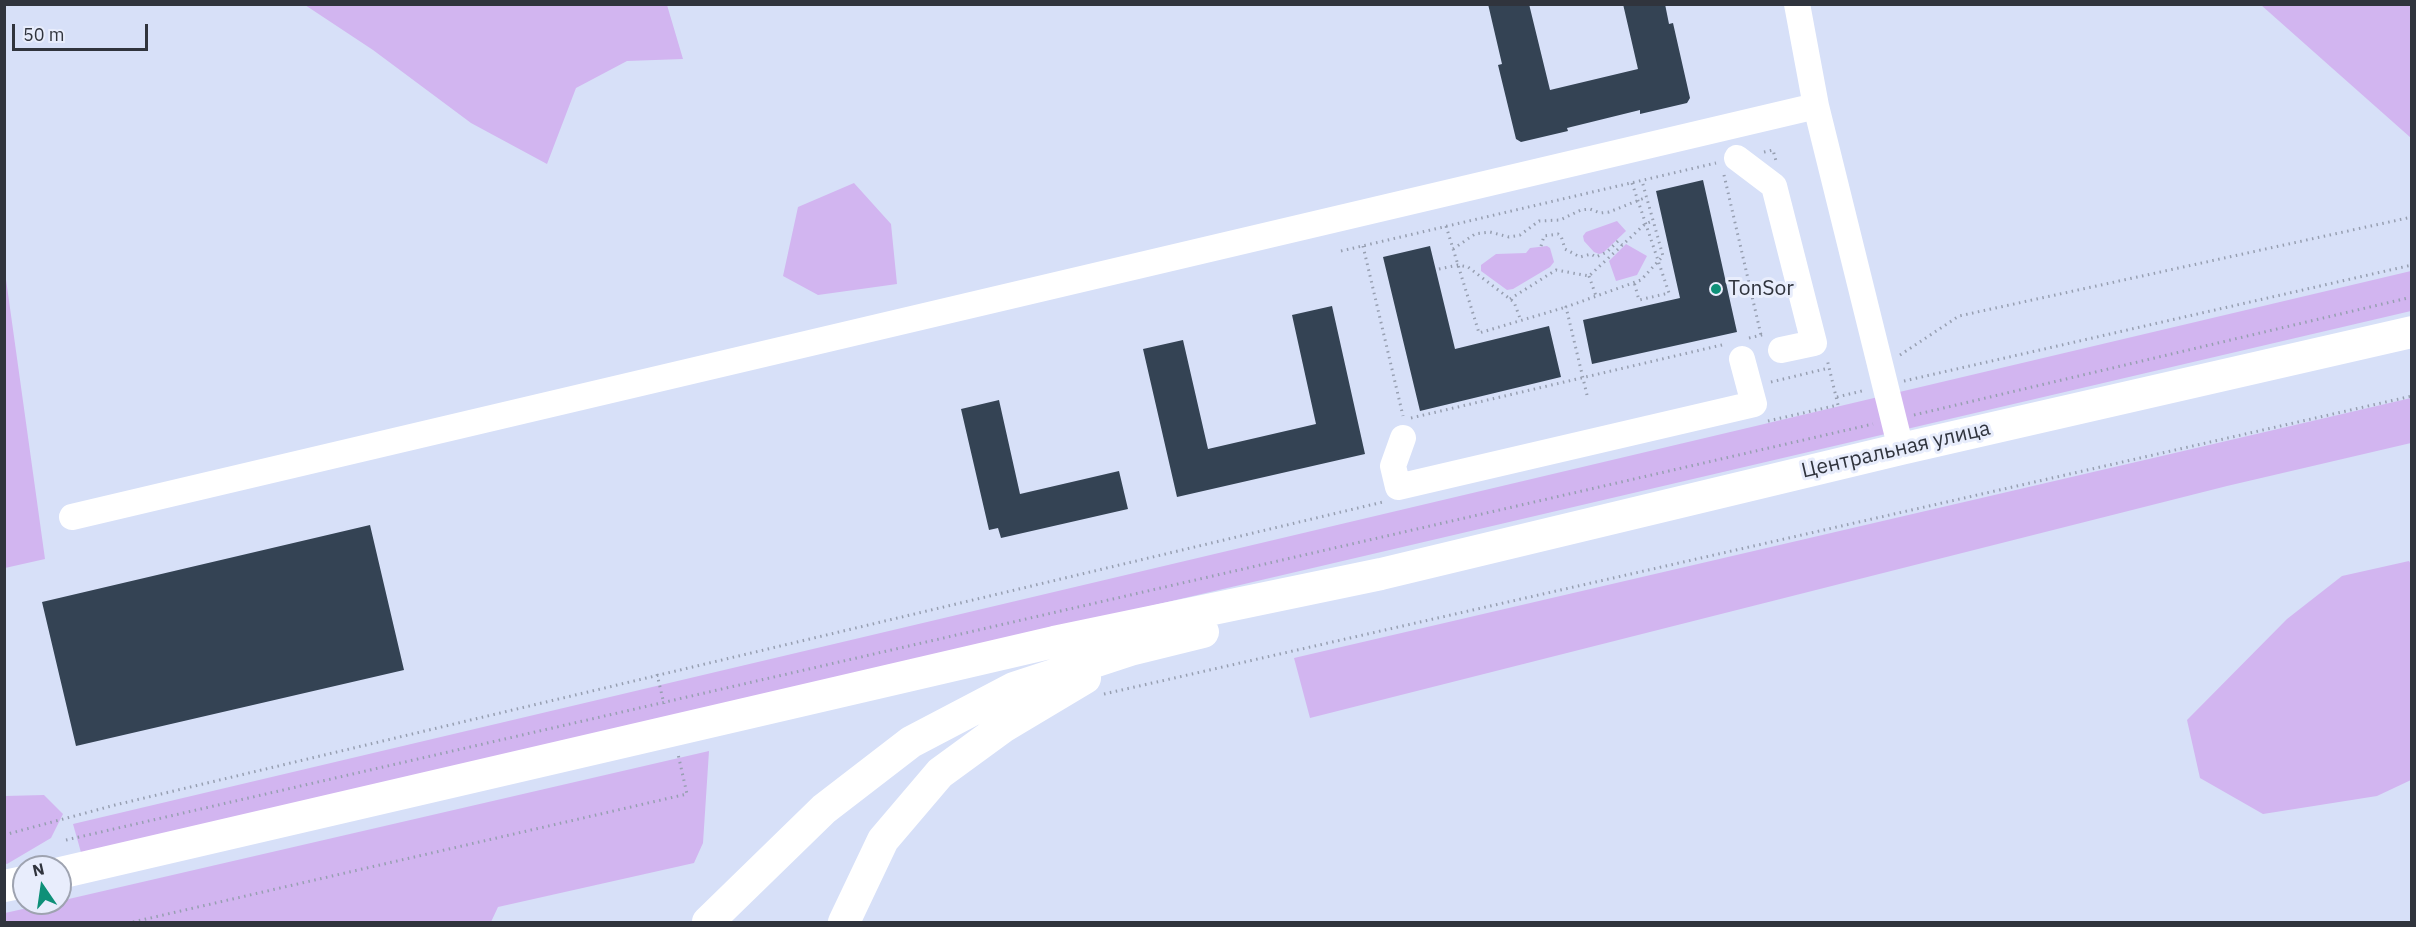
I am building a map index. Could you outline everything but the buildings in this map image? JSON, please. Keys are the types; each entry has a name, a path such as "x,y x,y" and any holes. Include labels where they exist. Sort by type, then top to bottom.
{"main road":[{"name":"Центральная улица","path":"1381,574 1897,434 2412,332"},
{"path":"708,922 824,809 911,742 1014,688 1130,650 1245,622 1381,574"},
{"path":"72,870 1054,642 1381,574"},
{"path":"843,922 883,840 940,773 1003,728 1130,650"}],"street":[{"path":"1797,4 1816,106 1897,434"},
{"path":"72,517 1816,106"},
{"path":"1729,160 1774,186 1814,343 1769,341"},
{"path":"1403,438 1393,466 1398,487 1754,404 1736,348"}],"path":[{"path":"1341,251 1729,160 1769,341 1583,377 1404,419 1363,246"},
{"path":"1446,226 1479,333 1566,307 1641,280 1663,256 1642,180"},
{"path":"1632,183 1669,293 1639,300 1634,282"},
{"path":"1453,249 1475,234 1490,232 1509,237 1520,235 1539,221 1560,220 1581,210 1609,212 1647,197"},
{"path":"1884,377 1914,344 1959,316 2412,217"},
{"path":"1589,276 1645,224 1653,222"},
{"path":"1541,246 1544,236 1558,234 1561,236 1565,249 1580,257 1591,254 1596,257 1607,252 1618,241 1622,245"},
{"path":"1440,269 1458,265 1468,267 1514,302 1521,321"},
{"path":"1836,397 1884,377 2412,265"},
{"path":"1510,299 1556,270 1589,276"},
{"path":"1589,276 1596,296"},
{"path":"66,840 1897,434 2412,297"},
{"path":"1566,307 1587,395"},
{"path":"1766,384 1829,368"},
{"path":"1099,695 2412,396"},
{"path":"4,835 127,802 1390,500"},
{"path":"133,922 687,794"}],"shaded area":[{"path":"305,5 667,5 683,59 627,61 576,88 547,164 471,123 373,50"},
{"path":"2261,5 2411,5 2411,138 2332,68"},
{"path":"854,183 891,224 897,284 818,295 783,276 798,207"},
{"path":"1617,221 1626,231 1603,253 1594,252 1584,241 1583,236 1586,232"},
{"path":"1626,244 1647,256 1637,275 1616,281 1609,261"},
{"path":"1547,246 1550,248 1554,262 1550,267 1513,289 1507,290 1481,271 1481,265 1496,254 1526,253 1530,248"},
{"path":"4,265 45,559 5,568 4,568"},
{"path":"2411,271 2411,311 82,856 73,824"},
{"path":"2411,398 2411,443 2227,486 1310,718 1294,658"},
{"path":"2409,561 2412,566 2411,780 2377,796 2263,814 2200,778 2187,720 2287,619 2342,576"},
{"path":"709,751 703,843 694,863 498,907 491,922 5,922 5,913 12,911 12,915 72,915 72,898"},
{"path":"44,795 63,814 51,838 22,855 12,855 12,861 7,864 4,863 5,796"}],"place":[{"name":"TonSor","path":"1716,289"}]}
